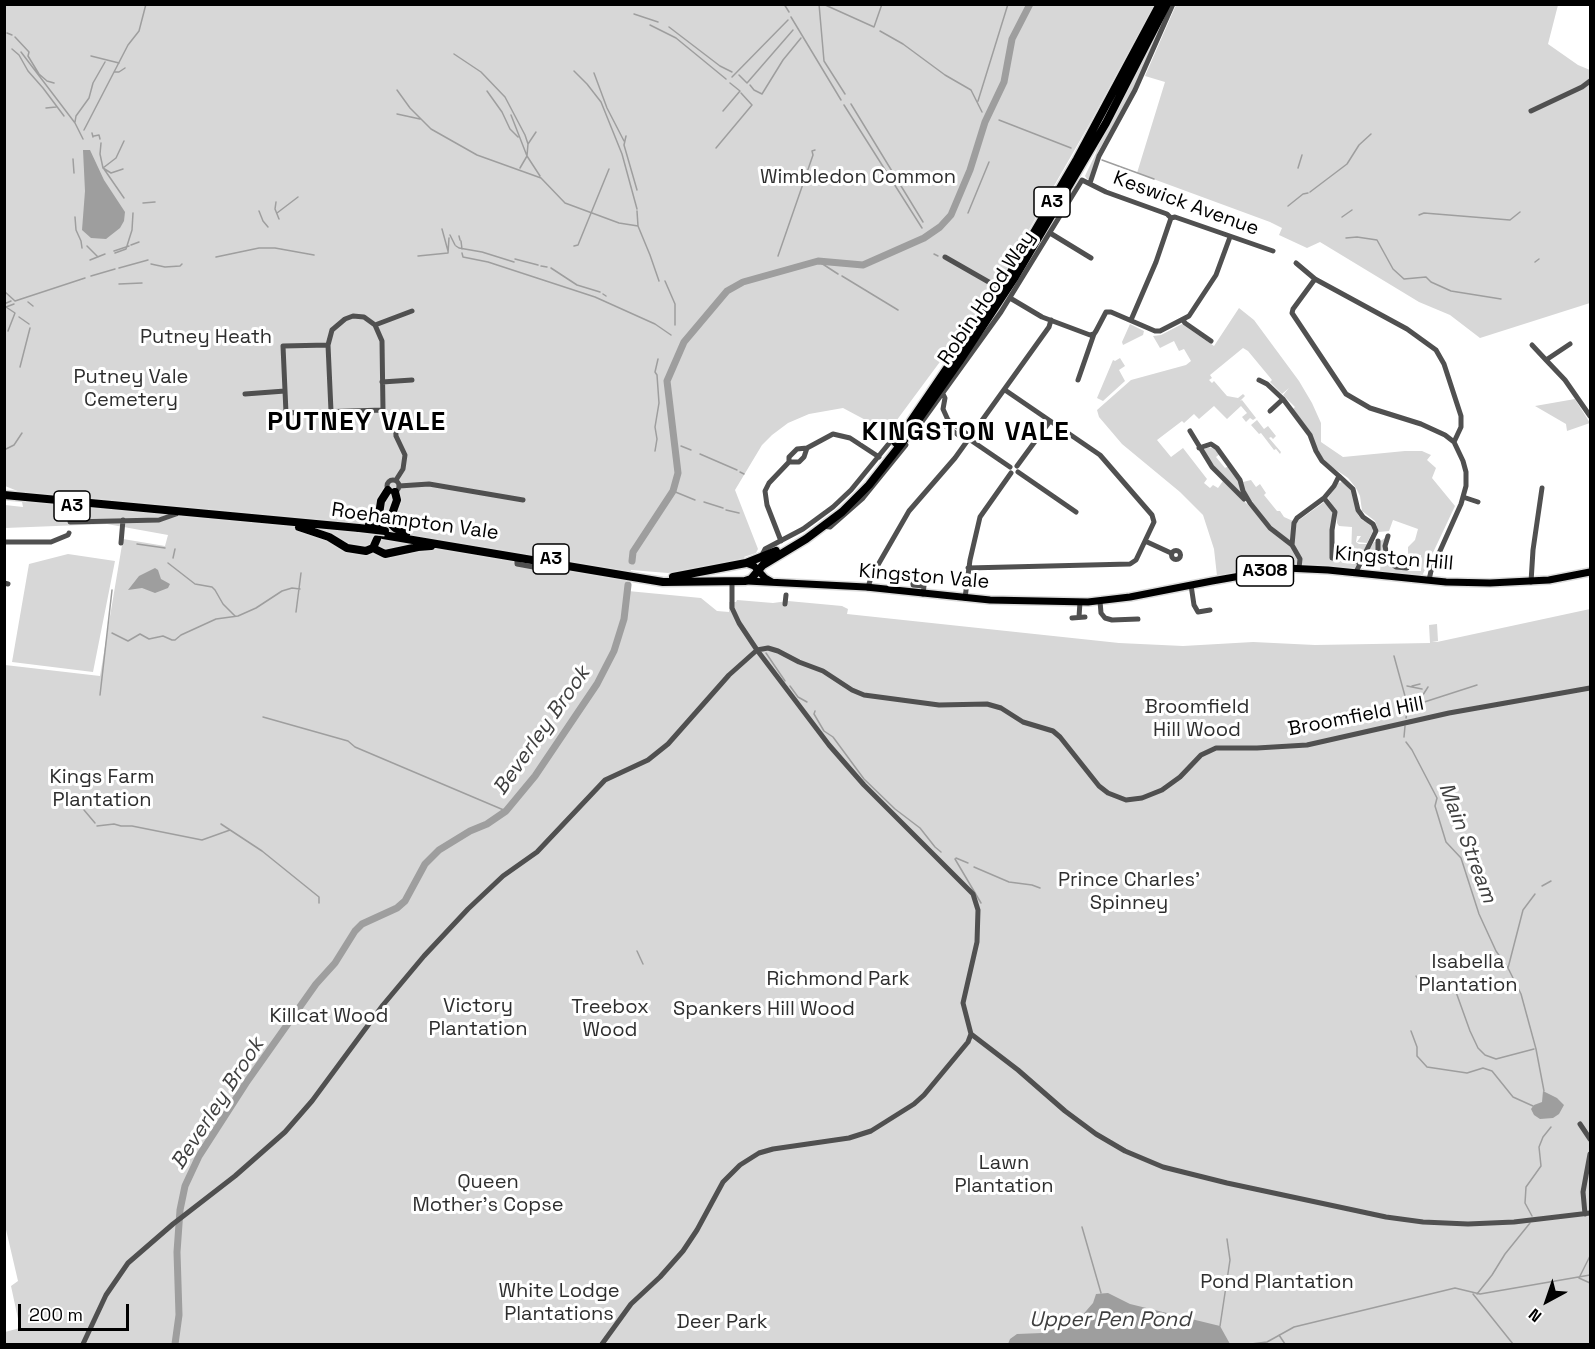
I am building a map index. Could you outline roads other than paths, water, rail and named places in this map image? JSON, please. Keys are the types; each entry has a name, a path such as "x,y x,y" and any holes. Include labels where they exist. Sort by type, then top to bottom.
{"highway":[{"name":"Robin Hood Way","path":"746,564 760,559 804,534 839,508 869,478 1001,289 1077,159 1142,42 1160,4"},
{"name":"Robin Hood Way","path":"758,570 827,527 864,491 887,463 990,318 1081,169 1167,4"},
{"path":"386,518 397,500 395,487"},
{"path":"395,487 381,501 386,518 393,527 406,534"},
{"name":"A3","path":"4,495 162,514"},
{"name":"A3","path":"4,500 162,514"},
{"name":"Roehampton Vale","path":"162,514 299,527 361,529"},
{"name":"Roehampton Vale","path":"162,514 361,529 380,538 470,549 558,565 658,579"},
{"name":"A3","path":"361,529 379,524 386,518"},
{"name":"A3","path":"299,527 329,537 347,548 366,551 380,538 385,554 425,546 470,549"},
{"name":"Roehampton Vale","path":"380,538 406,534 658,579"},
{"name":"A3","path":"658,579 746,564"},
{"name":"A3","path":"658,579 745,581 753,578 758,570"}],"main road":[{"path":"746,564 752,565 765,578 774,583"},
{"name":"Kingston Hill","path":"1192,585 1299,568 1476,583 1531,582 1590,572"},
{"name":"A308","path":"745,581 774,583"},
{"name":"Kingston Vale","path":"774,583 786,589 926,588 965,598 1046,603 1100,602 1192,585"}],"street":[{"path":"1090,183 1100,152 1139,82 1173,4"},
{"path":"1532,111 1590,81"},
{"name":"Robin Hood Way","path":"827,527 849,512 874,487 932,410 1010,298 1082,180 1090,183"},
{"name":"Keswick Avenue","path":"1090,183 1106,192 1167,214 1171,218 1175,217 1273,251"},
{"path":"1131,320 1156,262 1171,218"},
{"path":"1050,233 1091,258"},
{"path":"1078,380 1094,334 1106,312 1158,331 1183,320 1189,316 1216,275 1230,237"},
{"path":"945,257 1001,289"},
{"path":"1296,263 1315,279 1407,329 1436,350 1444,364 1461,416 1461,427 1454,442"},
{"path":"1315,279 1292,313 1346,394 1370,408 1420,424 1445,435 1454,442 1466,472 1461,505 1429,580"},
{"path":"1010,298 1051,320 1090,335 1094,334"},
{"path":"375,325 412,311"},
{"path":"331,411 328,345 332,330 349,316 364,317 375,325 382,341 383,410 385,417 395,417 397,441 405,455 403,469 395,487 430,484 523,500"},
{"path":"868,588 871,577 909,511 969,439 1049,327 1051,320"},
{"path":"1183,320 1211,341"},
{"path":"1546,360 1570,344"},
{"path":"328,345 283,346 286,413 383,410"},
{"path":"1532,345 1565,380 1590,416"},
{"path":"382,382 412,380"},
{"path":"1259,381 1267,384 1283,399 1310,435 1316,451 1326,466 1353,489 1360,515 1373,524 1376,531 1378,559"},
{"path":"968,568 1130,564 1136,560 1154,522 1152,515 1100,455 1005,390"},
{"path":"245,394 285,391"},
{"path":"943,394 945,398 943,409 948,420"},
{"path":"1270,411 1283,399"},
{"path":"932,410 948,420 969,439"},
{"path":"965,598 968,568 980,517 1050,421"},
{"path":"921,425 924,427 935,423 944,425 969,439 1076,512"},
{"path":"1190,431 1212,468 1250,503"},
{"path":"781,541 765,500 765,491 769,483 789,462 792,453 802,447 807,448 828,435 839,434 850,438 879,457"},
{"name":"Robin Hood Way","path":"760,559 764,550 803,529 833,507 851,490 892,440 897,440"},
{"path":"1199,448 1211,444 1218,449 1240,480 1243,492 1250,503 1270,528 1292,545 1300,559 1299,568"},
{"path":"789,462 799,462 804,457 807,448"},
{"path":"1292,545 1294,523 1297,518 1324,498 1339,476"},
{"path":"1531,582 1542,488"},
{"path":"1463,497 1480,502"},
{"path":"1324,498 1335,512 1332,530 1332,558 1350,559 1360,563"},
{"path":"1454,500 1461,505"},
{"path":"70,522 123,520 162,514"},
{"path":"121,543 123,520"},
{"path":"4,542 51,542 69,533"},
{"path":"1356,572 1376,540 1388,536 1385,546 1388,561 1396,567 1407,568"},
{"path":"1145,541 1171,553"},
{"path":"913,580 913,585 926,588"},
{"path":"602,1344 631,1304 663,1274 683,1251 723,1182 740,1165 773,1149 865,1134 914,1104 935,1083 968,1042 971,1034 963,1003 977,942 978,910 973,894 851,772 757,650 732,605 732,581"},
{"path":"1192,585 1194,605 1198,612 1210,610"},
{"path":"785,604 786,589"},
{"path":"1079,617 1080,602"},
{"path":"1100,602 1101,613 1105,618 1138,619"},
{"name":"Broomfield Hill","path":"757,650 768,648 778,651 823,671 864,695 939,705 987,704 1001,708 1023,722 1053,731 1099,786 1108,793 1126,800 1142,798 1162,790 1172,784 1201,755 1216,748 1307,745 1449,713 1590,688"},
{"path":"83,1344 113,1284 128,1263 285,1132 312,1101 382,1005 468,909 503,876 537,852 605,780 648,760 668,744 729,675 757,650"},
{"path":"971,1034 1018,1070 1065,1111 1096,1134 1125,1151 1163,1167 1349,1210 1423,1222 1495,1223 1588,1213 1583,1192 1590,1154"},
{"path":"1580,1124 1590,1140"}],"water":[{"path":"83,150 90,150 104,180 125,212 120,228 106,239 91,238 82,230 85,191"},
{"path":"155,568 161,579 170,584 168,588 155,593 142,588 128,590 139,576"},
{"path":"1543,1091 1557,1098 1564,1105 1559,1114 1553,1118 1540,1119 1531,1109 1542,1102"},
{"name":"Upper Pen Pond","path":"1108,1293 1130,1304 1220,1326 1230,1344 1008,1344 1010,1339 1017,1334 1042,1333 1073,1326 1093,1303 1096,1294"}],"waterway":[{"path":"84,130 128,45 139,31 146,4"},
{"path":"784,4 789,12"},
{"path":"819,4 824,61 845,94"},
{"path":"823,4 874,27 882,4"},
{"path":"978,101 1008,4"},
{"name":"Beverley Brook","path":"632,561 633,552 673,491 678,473 667,381 684,342 727,291 743,282 818,261 863,265 924,238 940,227 951,215 970,170 985,122 1004,82 1012,39 1030,4"},
{"path":"634,14 658,22"},
{"path":"791,17 841,100"},
{"path":"732,77 788,20"},
{"path":"650,25 676,38 726,79"},
{"path":"669,27 720,66 732,72"},
{"path":"739,75 747,83 793,30"},
{"path":"880,31 971,90 982,112"},
{"path":"7,33 12,35"},
{"path":"15,37 29,52 28,56 39,74 47,81 54,83"},
{"path":"750,85 762,94 783,60 801,38"},
{"path":"12,49 19,55 28,71 64,116"},
{"path":"21,52 75,123 83,139"},
{"path":"454,54 481,72 505,97 525,135 528,144 527,156 540,176"},
{"path":"91,56 119,63"},
{"path":"75,122 105,62"},
{"path":"115,72 125,68"},
{"path":"574,71 601,102 622,154 637,209"},
{"path":"594,73 607,108 624,141"},
{"path":"723,111 740,91 730,83"},
{"path":"397,90 410,108 431,129 477,155 541,178 565,203 619,223 638,226"},
{"path":"487,91 502,112 510,129 518,137"},
{"path":"716,148 752,105 741,93"},
{"path":"851,104 923,222"},
{"path":"844,105 922,228"},
{"path":"46,108 56,107"},
{"path":"397,114 420,119"},
{"path":"511,115 527,156 520,168"},
{"path":"999,120 1071,148"},
{"path":"528,144 536,132"},
{"path":"92,133 93,137"},
{"path":"1310,192 1347,164 1359,145 1371,134"},
{"path":"94,136 99,135 100,139"},
{"path":"626,136 624,145 637,190"},
{"path":"103,168 116,158 124,141"},
{"path":"101,143 100,154 103,168 111,173 123,169"},
{"path":"778,256 813,155 812,151 815,150"},
{"path":"1298,168 1302,155"},
{"path":"73,159 74,173"},
{"path":"1102,160 1154,179"},
{"path":"968,213 989,162"},
{"path":"104,169 124,198"},
{"path":"574,246 578,245 609,169"},
{"path":"1288,206 1303,194 1308,193"},
{"path":"277,213 298,197"},
{"path":"143,203 155,202"},
{"path":"276,202 275,209 279,219"},
{"path":"1342,217 1352,210"},
{"path":"259,211 268,227"},
{"path":"637,211 638,226 659,281"},
{"path":"1419,215 1424,213 1510,220 1520,212"},
{"path":"115,253 126,249 132,230 133,213"},
{"path":"75,217 76,230 82,248"},
{"path":"442,229 448,251"},
{"path":"450,235 455,245"},
{"path":"459,236 460,240"},
{"path":"418,256 448,253 449,238"},
{"path":"1346,238 1377,240 1393,269 1404,279 1426,277 1431,282 1451,291 1501,299"},
{"path":"461,241 462,249"},
{"path":"131,245 139,242"},
{"path":"87,246 98,257"},
{"path":"114,251 129,246"},
{"path":"456,246 514,262"},
{"path":"216,257 259,248 275,248 314,255"},
{"path":"462,253 463,257 488,262 595,297 655,324 671,335"},
{"path":"90,260 105,254"},
{"path":"934,254 938,256"},
{"path":"515,259 538,265"},
{"path":"1535,262 1539,259"},
{"path":"119,268 148,260"},
{"path":"818,261 838,274"},
{"path":"151,264 165,267 182,264"},
{"path":"541,266 547,267"},
{"path":"551,268 577,285 600,292"},
{"path":"91,276 115,269"},
{"path":"842,276 898,310"},
{"path":"4,291 15,301 85,278"},
{"path":"665,281 675,304 675,325"},
{"path":"119,284 142,283"},
{"path":"4,304 11,301"},
{"path":"28,302 33,306"},
{"path":"8,331 15,313 6,307 14,304"},
{"path":"19,317 29,324"},
{"path":"20,367 30,328"},
{"path":"655,451 657,439 655,427 659,403 655,372 658,359"},
{"path":"4,450 14,445 22,433"},
{"path":"681,446 691,450"},
{"path":"700,454 737,470"},
{"path":"740,472 744,474"},
{"path":"673,491 695,500"},
{"path":"704,502 723,508"},
{"path":"726,510 739,513"},
{"path":"137,544 165,548"},
{"path":"173,558 175,549"},
{"path":"168,563 195,584 212,587 223,604 235,616"},
{"path":"296,612 301,573"},
{"name":"Beverley Brook","path":"175,1344 179,1315 177,1252 180,1210 185,1186 199,1156 246,1083 316,984 335,963 355,931 362,924 397,908 405,901 425,864 439,850 506,811 535,776 597,684 614,651 624,619 628,585"},
{"path":"112,633 128,641 140,634 149,639 163,636 175,640 216,619 238,616 256,608 282,591 292,588 300,589"},
{"path":"100,695 112,590"},
{"path":"766,653 785,681"},
{"path":"1394,656 1408,707 1406,718"},
{"path":"1412,686 1420,684"},
{"path":"1415,705 1477,685"},
{"path":"790,686 798,697 807,702"},
{"path":"1407,686 1422,689"},
{"path":"1417,704 1428,687"},
{"path":"815,711 814,714 824,731 833,737 864,779 895,809 920,828 941,852"},
{"path":"263,717 348,741 355,747 506,811"},
{"path":"1404,737 1405,726"},
{"name":"Main Stream","path":"1406,742 1437,798 1435,806 1446,842 1461,858 1479,914 1496,951 1508,968 1521,994 1536,1049 1544,1091"},
{"path":"84,810 95,823"},
{"path":"97,826 114,824 132,826 202,840 230,830"},
{"path":"221,824 262,851 319,897 319,903"},
{"path":"956,858 968,863"},
{"path":"955,859 981,903"},
{"path":"974,867 1009,882 1040,888"},
{"path":"1542,886 1551,881"},
{"path":"1508,968 1523,910 1535,894"},
{"path":"637,951 643,964"},
{"path":"1416,976 1423,986 1448,989"},
{"path":"1456,992 1470,1031 1478,1048 1485,1055 1496,1059 1534,1049"},
{"path":"1411,1031 1417,1047 1417,1056 1427,1067 1467,1073 1483,1068 1492,1071 1513,1097 1533,1106"},
{"path":"1532,1216 1525,1203 1526,1187 1541,1166 1539,1147 1551,1127"},
{"path":"1477,1294 1530,1223"},
{"path":"1082,1227 1101,1293"},
{"path":"1220,1326 1230,1260 1227,1239"},
{"path":"1590,1256 1579,1278 1590,1283"},
{"path":"1251,1344 1267,1342 1294,1327 1455,1288 1480,1294 1590,1275"},
{"path":"1473,1294 1513,1344"},
{"path":"1279,1335 1285,1344"}],"district":[{"name":"PUTNEY VALE","path":"357,423"},
{"name":"KINGSTON VALE","path":"966,433"}],"park label":[{"name":"Wimbledon Common","path":"858,178"},
{"name":"Putney Heath","path":"206,338"},
{"name":"Putney Vale Cemetery","path":"131,390"},
{"name":"Broomfield Hill Wood","path":"1197,720"},
{"name":"Kings Farm Plantation","path":"102,790"},
{"name":"Prince Charles' Spinney","path":"1129,892"},
{"name":"Isabella Plantation","path":"1468,974"},
{"name":"Richmond Park","path":"838,980"},
{"name":"Spankers Hill Wood","path":"764,1010"},
{"name":"Killcat Wood","path":"329,1017"},
{"name":"Victory Plantation","path":"478,1018"},
{"name":"Treebox Wood","path":"610,1020"},
{"name":"Lawn Plantation","path":"1004,1176"},
{"name":"Queen Mother's Copse","path":"488,1194"},
{"name":"Pond Plantation","path":"1277,1283"},
{"name":"White Lodge Plantations","path":"559,1304"},
{"name":"Deer Park","path":"722,1323"}]}
